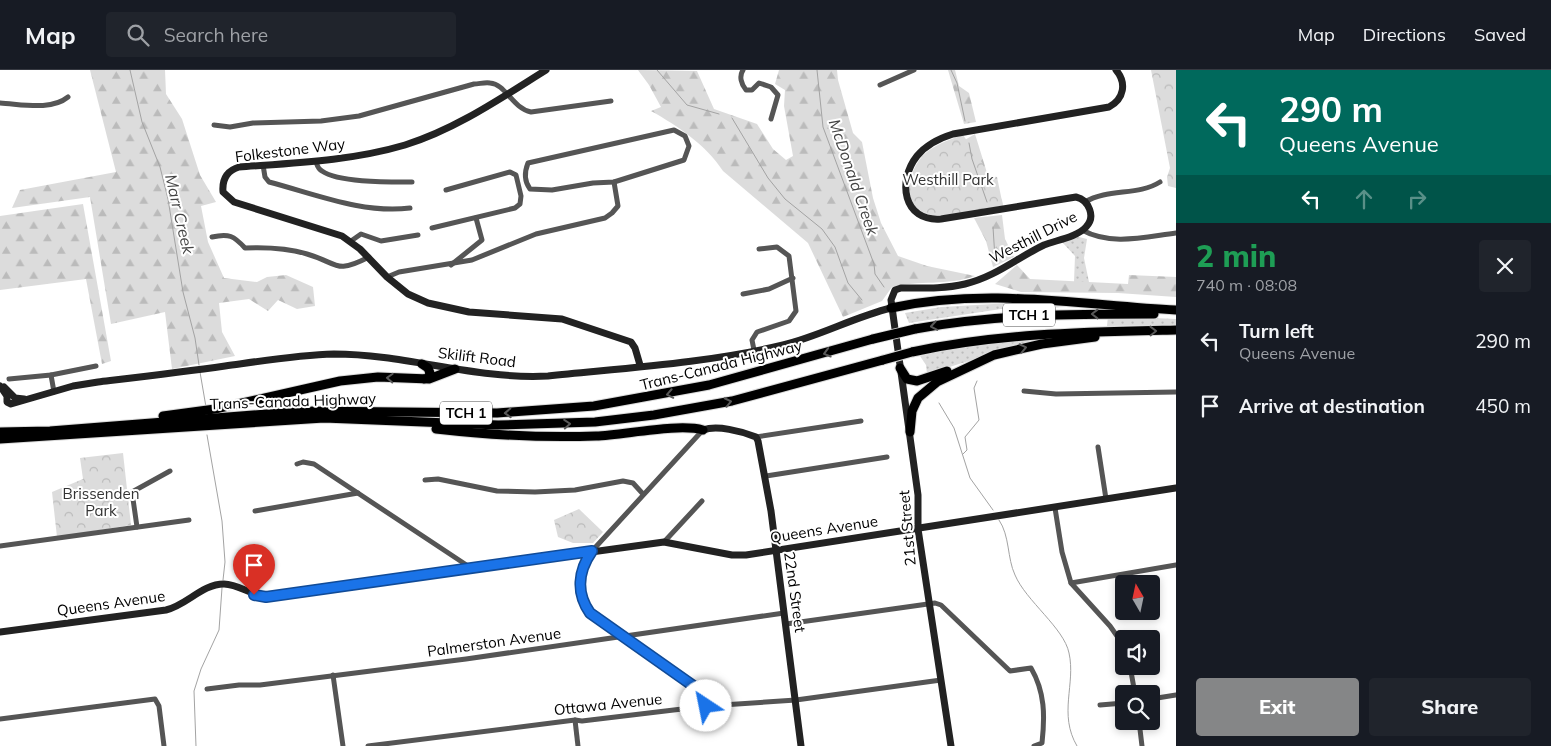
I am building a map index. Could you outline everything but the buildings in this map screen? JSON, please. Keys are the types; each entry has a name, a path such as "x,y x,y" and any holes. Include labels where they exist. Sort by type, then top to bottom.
{"highway":[{"path":"891,308 943,300 999,298 1052,299 1176,310"},
{"name":"Trans-Canada Highway","path":"0,432 50,431 304,411 497,413 594,406 709,385 874,339 915,329 963,321 1022,315 1176,314"},
{"name":"Trans-Canada Highway","path":"0,439 51,438 295,419 361,418 498,425 614,420 673,412 752,397 912,352 966,342 1023,335 1176,330"},
{"path":"900,368 908,379 917,381 994,355 1042,344 1131,331"},
{"path":"910,432 912,411 922,392 937,382 994,355"},
{"path":"422,364 428,368 430,373 428,378 423,379"},
{"path":"50,431 215,409 353,379 423,379 436,377 455,369"},
{"path":"361,418 472,433 537,436 619,435 684,427 703,430"}],"street":[{"name":"Folkestone Way","path":"546,70 508,96 442,131 406,145 316,162 232,169 224,182 224,192 226,197 268,214 326,230 351,241 387,277 418,299 445,308 504,316 562,319 626,339 635,348 640,365"},
{"path":"744,70 741,74 741,82 746,90 752,90 759,84 764,84 778,95 772,119"},
{"path":"880,85 914,70"},
{"name":"Westhill Drive","path":"891,308 895,290 900,288 941,287 965,284 992,274 1036,249 1088,226 1091,216 1085,202 1079,198 935,220 923,217 912,208 906,195 906,184 910,169 917,156 929,146 947,136 972,129 1109,107 1119,99 1122,92 1123,82 1116,70"},
{"path":"214,125 230,127 253,123 321,121 359,116 474,84 490,82 497,85 523,110 531,112 611,101"},
{"path":"0,103 37,106 62,102 68,97"},
{"path":"674,130 685,136 688,146 684,160 614,182 593,183 552,190 530,189 526,183 524,171 528,163 674,130"},
{"path":"316,162 319,170 325,173 360,181 412,182"},
{"path":"263,165 265,178 269,182 377,209 410,208"},
{"path":"432,228 514,208 520,204 521,196 516,174 504,172 446,190"},
{"path":"387,277 399,272 451,265 494,252 536,234 605,218 612,214 618,206 614,182"},
{"path":"1085,202 1094,196 1146,188 1160,182"},
{"path":"451,265 482,240 476,218"},
{"path":"1082,230 1100,238 1114,240 1176,233"},
{"path":"212,237 225,234 234,236 245,248 274,247 308,254 334,266 351,266 369,257"},
{"path":"351,241 362,234 381,241 418,235"},
{"path":"754,350 752,340 757,332 789,321 795,314 797,304 791,259 786,251 774,246 758,249"},
{"path":"744,294 769,289 793,278"},
{"name":"Skilift Road","path":"9,399 34,398 98,382 313,356 361,355 455,369 529,377 754,350 799,341 865,315 891,308"},
{"name":"21st Street","path":"891,308 918,495 918,529 951,746"},
{"path":"9,379 51,375 96,366"},
{"path":"51,375 54,392"},
{"path":"0,386 9,399"},
{"path":"1024,391 1056,394 1176,393"},
{"path":"706,706 702,692 590,613 582,598 580,587 581,575 592,551 703,430 718,429 756,437 861,421"},
{"name":"22nd Street","path":"756,437 766,476 801,746"},
{"path":"1098,447 1106,499"},
{"path":"766,476 887,457"},
{"path":"297,464 303,462 314,464 471,568"},
{"path":"137,527 132,492 170,471"},
{"path":"425,480 438,479 497,491 535,492 575,490 623,481 633,484 643,494"},
{"name":"Queens Avenue","path":"0,632 166,610 184,603 208,588 220,584 235,586 254,595 266,597 664,542 732,555 918,529 1176,488"},
{"path":"255,511 358,493"},
{"path":"664,542 702,501"},
{"path":"1056,508 1062,552 1071,583 1115,633"},
{"path":"0,546 189,520"},
{"path":"1071,583 1176,565"},
{"path":"786,624 935,603 946,608 1010,671 1031,668 1040,683 1045,716 1042,743 1034,746"},
{"name":"Palmerston Avenue","path":"207,689 239,685 260,685 466,659 784,613"},
{"path":"333,675 343,746"},
{"name":"Ottawa Avenue","path":"368,746 575,720 582,721 706,706 796,700 941,680"},
{"path":"1160,698 1176,695"},
{"path":"0,719 152,699 158,701 164,746"},
{"path":"1100,706 1115,704"},
{"path":"575,720 578,746"},
{"path":"1140,730 1142,746"}],"green space":[{"path":"90,70 165,70 166,94 182,119 200,175 216,202 201,206 208,242 224,278 257,282 267,277 286,275 313,287 315,306 297,309 278,300 268,311 249,299 219,303 222,332 235,356 172,369 165,312 111,324 90,197 12,208 20,190 116,172"},
{"path":"638,70 697,71 714,109 757,124 773,149 786,160 793,156 784,106 785,90 775,84 779,70 837,70 853,133 862,142 873,198 881,223 898,256 927,266 975,276 954,281 892,287 882,301 843,317 808,243 723,171 691,137 651,111 661,107"},
{"path":"948,70 955,70 959,86 969,93 976,122 964,124"},
{"path":"1151,70 1176,70 1176,188 1168,186 1167,177 1170,168"},
{"path":"975,134 988,176 997,177 1003,206 963,141"},
{"name":"Westhill Park","path":"963,135 983,164 984,172 1002,200 1003,206 953,214 927,214 918,209 910,193 912,174 916,165 921,157 932,148"},
{"path":"83,204 111,361 102,364 86,279 0,290 0,216"},
{"path":"1002,215 1005,239 1014,257 993,267 986,241 974,218"},
{"path":"1079,237 1087,239 1084,258 1089,282 1074,282 1075,256 1062,242"},
{"path":"1017,265 1030,279 1128,284 1129,275 1176,277 1176,297 1118,293 1021,292 995,284"},
{"path":"1011,303 1066,307 1001,309 909,323 905,313 941,307"},
{"path":"1108,316 1176,319 1176,325 1107,326"},
{"path":"1054,336 1055,341 1004,350 927,374 926,365 920,356 973,344"},
{"name":"Brissenden Park","path":"123,453 131,525 57,537 52,492 83,479 80,458"},
{"path":"579,509 603,532 593,543 573,543 558,537 554,520"}],"waterway":[{"name":"Marr Creek","path":"130,70 142,122 160,167 168,199 183,292 195,338 199,365"},
{"path":"657,70 687,105 719,114"},
{"name":"McDonald Creek","path":"817,70 823,127 874,264 875,274 884,287"},
{"path":"951,70 957,83 965,121"},
{"path":"732,118 768,178 785,199 822,229 835,247 848,283 862,300"},
{"path":"969,143 972,159 987,202"},
{"path":"993,227 995,258"},
{"name":"Marr Creek","path":"200,372 206,407"},
{"path":"963,454 967,450 965,437 979,420 974,388 977,381"},
{"name":"McDonald Creek","path":"939,403 954,428 970,478 993,510"},
{"name":"Marr Creek","path":"207,435 222,521 225,562 223,580"},
{"name":"McDonald Creek","path":"999,520 1007,540 1012,568 1020,585 1053,624 1066,644 1071,665 1069,722 1071,734 1077,746"},
{"name":"Marr Creek","path":"196,746 194,691 201,669 219,630 222,588"}],"route":[{"path":"254,595 266,597 592,551 586,560 581,575 580,587 582,598 590,613 702,692 706,700 706,706"}]}
